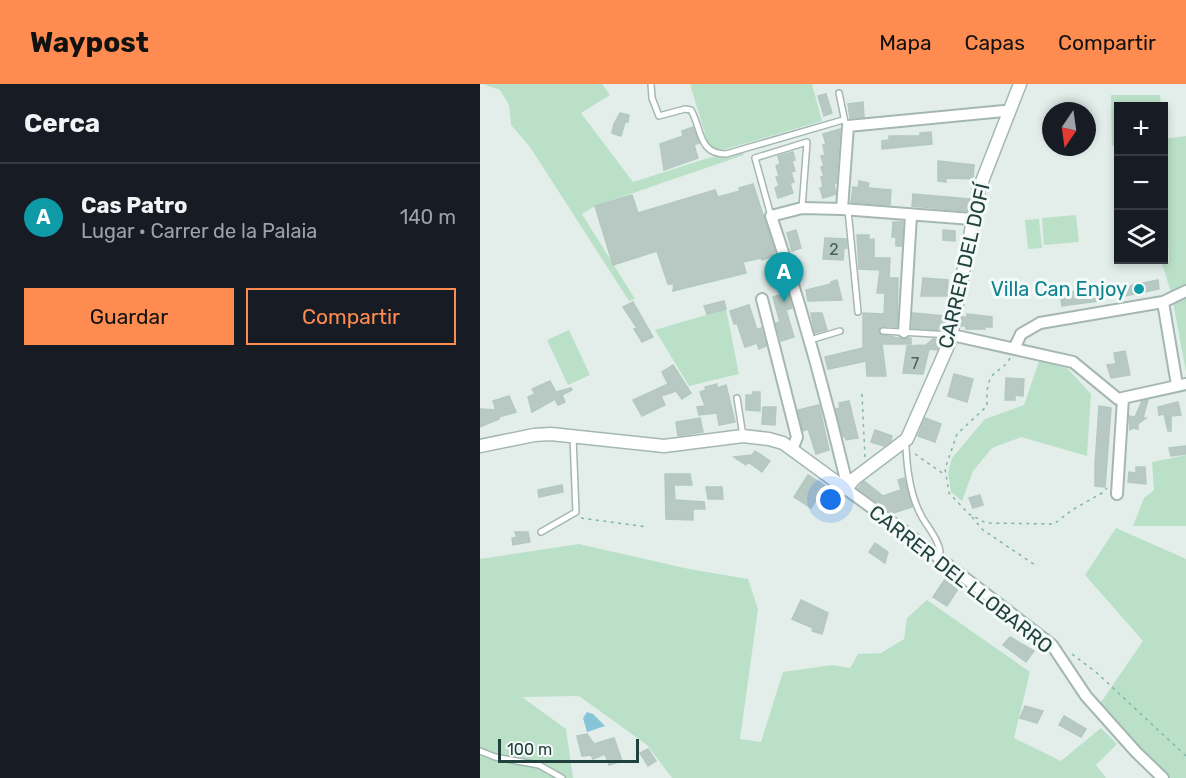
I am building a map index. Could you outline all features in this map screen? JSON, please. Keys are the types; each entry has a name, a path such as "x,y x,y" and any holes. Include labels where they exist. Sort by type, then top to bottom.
{"street":[{"name":"CARRER DEL DOFÍ","path":"846,489 854,479 907,439 952,335 972,219 981,183 1020,84"},
{"path":"845,210 845,123 1008,112"},
{"path":"846,489 845,476 810,340 771,216 802,208 972,219"},
{"path":"904,332 911,215"},
{"path":"1014,349 1021,334 1040,323 1163,302 1186,291"},
{"path":"762,298 797,437 792,450"},
{"path":"952,335 1073,362 1118,399 1182,385 1163,302"},
{"path":"1112,490 1123,398"},
{"name":"CARRER DEL LLOBARRO","path":"480,446 534,435 613,436 664,446 742,436 783,443 937,556 1052,645 1086,696 1136,752 1163,778"}],"lane":[{"path":"651,84 652,98 659,116 685,109 691,110 705,144 716,154 726,154 845,123 838,93"},
{"path":"777,139 781,150"},
{"path":"771,216 754,158 807,142 802,208"},
{"path":"845,210 858,312"},
{"path":"810,340 840,331"},
{"path":"883,331 952,335"},
{"path":"737,398 742,436"},
{"path":"542,532 576,512 573,435"},
{"path":"906,447 910,489 921,516 939,543 940,551 937,556"},
{"path":"480,751 495,757 539,765 562,778"}],"path":[{"path":"1014,349 1007,365 992,376 987,388 987,406 957,434 945,475 949,494 983,530 1035,565"},
{"path":"862,394 866,471"},
{"path":"906,447 945,475"},
{"path":"969,514 986,524 1054,524 1072,510 1112,490"},
{"path":"581,518 648,527"},
{"path":"1072,654 1097,673 1186,756"}],"green space":[{"path":"483,84 602,84 610,95 581,113 633,182 708,158 742,151 744,155 595,206 582,214 635,299 629,301 530,147 511,125 509,105 500,90"},
{"path":"690,84 812,84 822,121 719,151 709,147"},
{"path":"1111,95 1160,95 1161,102 1114,102 1114,146 1112,146"},
{"path":"1186,136 1186,285 1171,293 1162,264 1168,264 1169,261 1168,138"},
{"path":"1076,215 1079,242 1044,245 1042,218"},
{"path":"1039,219 1042,248 1028,249 1025,220"},
{"path":"1186,297 1186,372 1173,302"},
{"path":"726,309 739,374 689,386 655,330"},
{"path":"569,330 590,375 568,385 547,340"},
{"path":"1039,361 1067,368 1091,394 1087,456 1021,437 992,448 973,471 962,501 951,492 948,473 952,458 985,419 1024,405"},
{"path":"1186,455 1186,526 1133,526 1144,498 1154,490 1152,462"},
{"path":"1116,528 1186,559 1186,778 1171,778 1157,768 1099,705 1143,641 1085,575"},
{"path":"579,544 689,569 748,579 758,609 740,739 761,742 783,672 832,665 850,668 858,654 881,653 904,639 907,618 927,600 1030,672 1014,738 1061,761 1101,728 1117,744 1096,765 1106,778 672,778 647,745 579,696 522,697 566,729 573,778 480,778 480,559"}],"water":[{"path":"587,712 593,714 605,726 587,732 583,718"}],"building":[{"path":"826,94 832,113 824,116 818,96"},
{"path":"863,102 864,117 850,118 848,104"},
{"path":"620,113 629,115 621,136 612,133"},
{"path":"693,127 699,143 694,145 698,158 664,170 660,144 683,136 682,131"},
{"path":"840,129 836,183 834,184 836,194 823,198 820,188 823,187 821,177 824,177 821,167 824,166 821,156 825,155 823,145 826,144 823,134"},
{"path":"931,132 932,144 882,149 882,141 889,140 889,136 920,136 920,133"},
{"path":"793,152 795,160 792,161 795,171 791,172 794,182 790,183 793,193 778,198 775,188 779,186 776,177 779,176 776,166 780,164 778,156"},
{"path":"938,161 974,165 973,179 946,178 946,182 938,181"},
{"path":"859,181 869,183 868,188 891,190 890,205 851,202 853,187 858,188"},
{"path":"753,184 776,255 762,260 761,258 743,262 746,273 673,291 674,284 668,284 657,251 613,265 595,206 632,195 638,213 715,190 718,197 740,191 739,188"},
{"path":"913,194 969,199 966,211 912,206"},
{"path":"893,222 903,222 902,246 896,246 896,237 892,237"},
{"path":"796,230 801,248 792,251 787,233"},
{"path":"943,230 955,231 955,241 943,240"},
{"path":"857,235 869,235 869,240 874,239 874,258 890,258 889,278 898,278 897,327 881,326 879,334 903,339 911,338 911,344 882,344 886,376 867,376 866,361 828,369 825,357 863,348 863,313 884,314 885,293 877,293 880,270 859,269"},
{"path":"825,238 846,239 847,248 844,248 843,260 823,259"},
{"path":"923,278 948,280 947,296 921,296"},
{"path":"837,280 842,300 808,301 806,290 831,284"},
{"name":"Villa Can Enjoy","path":"1158,280 1159,289 1120,297 1119,288"},
{"path":"1097,287 1098,301 1062,306 1060,294"},
{"path":"788,293 792,308 786,310 794,337 781,341 776,323 780,322 773,297"},
{"path":"724,301 726,309 707,314 704,306"},
{"path":"633,302 653,337 642,342 634,329 637,328 623,307"},
{"path":"749,305 757,330 761,328 766,346 759,349 757,343 745,347 737,323 734,324 730,311"},
{"path":"811,313 822,313 827,330 815,333"},
{"path":"913,313 945,316 944,330 912,328"},
{"path":"967,314 992,317 992,327 966,329 966,326 961,326 963,317 967,317"},
{"path":"933,339 942,339 937,350 929,349 923,374 903,373 907,346 926,345"},
{"path":"1125,351 1130,375 1111,378 1107,365 1116,364 1114,353"},
{"path":"673,365 691,393 682,399 676,391 661,396 665,405 642,416 633,400 668,384 662,372"},
{"path":"954,374 973,379 967,402 948,396"},
{"path":"1006,378 1024,379 1023,396 1015,395 1015,400 1005,400"},
{"path":"550,381 556,392 571,388 572,390 562,395 565,402 558,405 555,399 532,412 528,397 535,394 532,389"},
{"path":"717,384 717,388 726,385 735,422 719,425 717,413 699,415 697,407 705,406 700,392 706,390 705,387"},
{"path":"753,392 760,392 760,411 746,410 746,395 753,395"},
{"path":"509,396 516,412 499,417 480,427 480,409 496,410 493,401"},
{"path":"1148,400 1143,418 1146,418 1138,424 1138,429 1130,430 1129,416 1135,417 1142,401"},
{"path":"849,401 858,438 846,440 845,436 843,437 836,409 840,408 839,403"},
{"path":"1178,402 1181,415 1171,416 1171,431 1168,431 1164,414 1159,415 1158,407"},
{"path":"819,405 829,450 816,454 808,429 803,431 798,410"},
{"path":"1099,406 1111,408 1105,487 1095,486"},
{"path":"763,407 776,407 775,425 762,424"},
{"path":"700,418 703,432 678,436 676,422"},
{"path":"925,418 941,424 935,442 918,436"},
{"path":"875,430 892,436 891,441 884,446 871,442"},
{"path":"1186,446 1186,454 1171,456 1169,448"},
{"path":"755,451 770,461 762,472 748,462 746,465 734,457 752,455"},
{"path":"1136,467 1145,467 1146,484 1128,482 1129,472 1136,473"},
{"path":"665,474 690,474 692,485 674,485 675,500 704,502 705,509 693,509 693,520 666,519"},
{"path":"808,475 825,486 811,508 794,497"},
{"path":"904,478 912,507 893,513 858,488 864,481 883,496 901,490 898,480"},
{"path":"562,485 563,492 539,497 538,490"},
{"path":"706,487 722,487 723,499 708,499"},
{"path":"980,495 983,505 973,508 969,498"},
{"path":"515,532 528,532 530,542 513,545 512,538 517,537"},
{"path":"875,543 888,552 885,563 869,552"},
{"path":"947,576 960,586 947,606 933,597"},
{"path":"801,600 828,613 822,634 792,619"},
{"path":"1010,637 1034,651 1026,662 1003,645"},
{"path":"1025,706 1043,711 1037,723 1020,718"},
{"path":"1064,716 1086,729 1081,737 1059,725"},
{"path":"587,734 594,744 614,738 622,761 609,765 605,754 593,759 591,755 582,756 577,736"},
{"path":"648,749 656,761 648,766 640,753"}],"place":[{"name":"Villa Can Enjoy","path":"1139,289"},
{"name":"Cas Patro","path":"784,302"}]}
